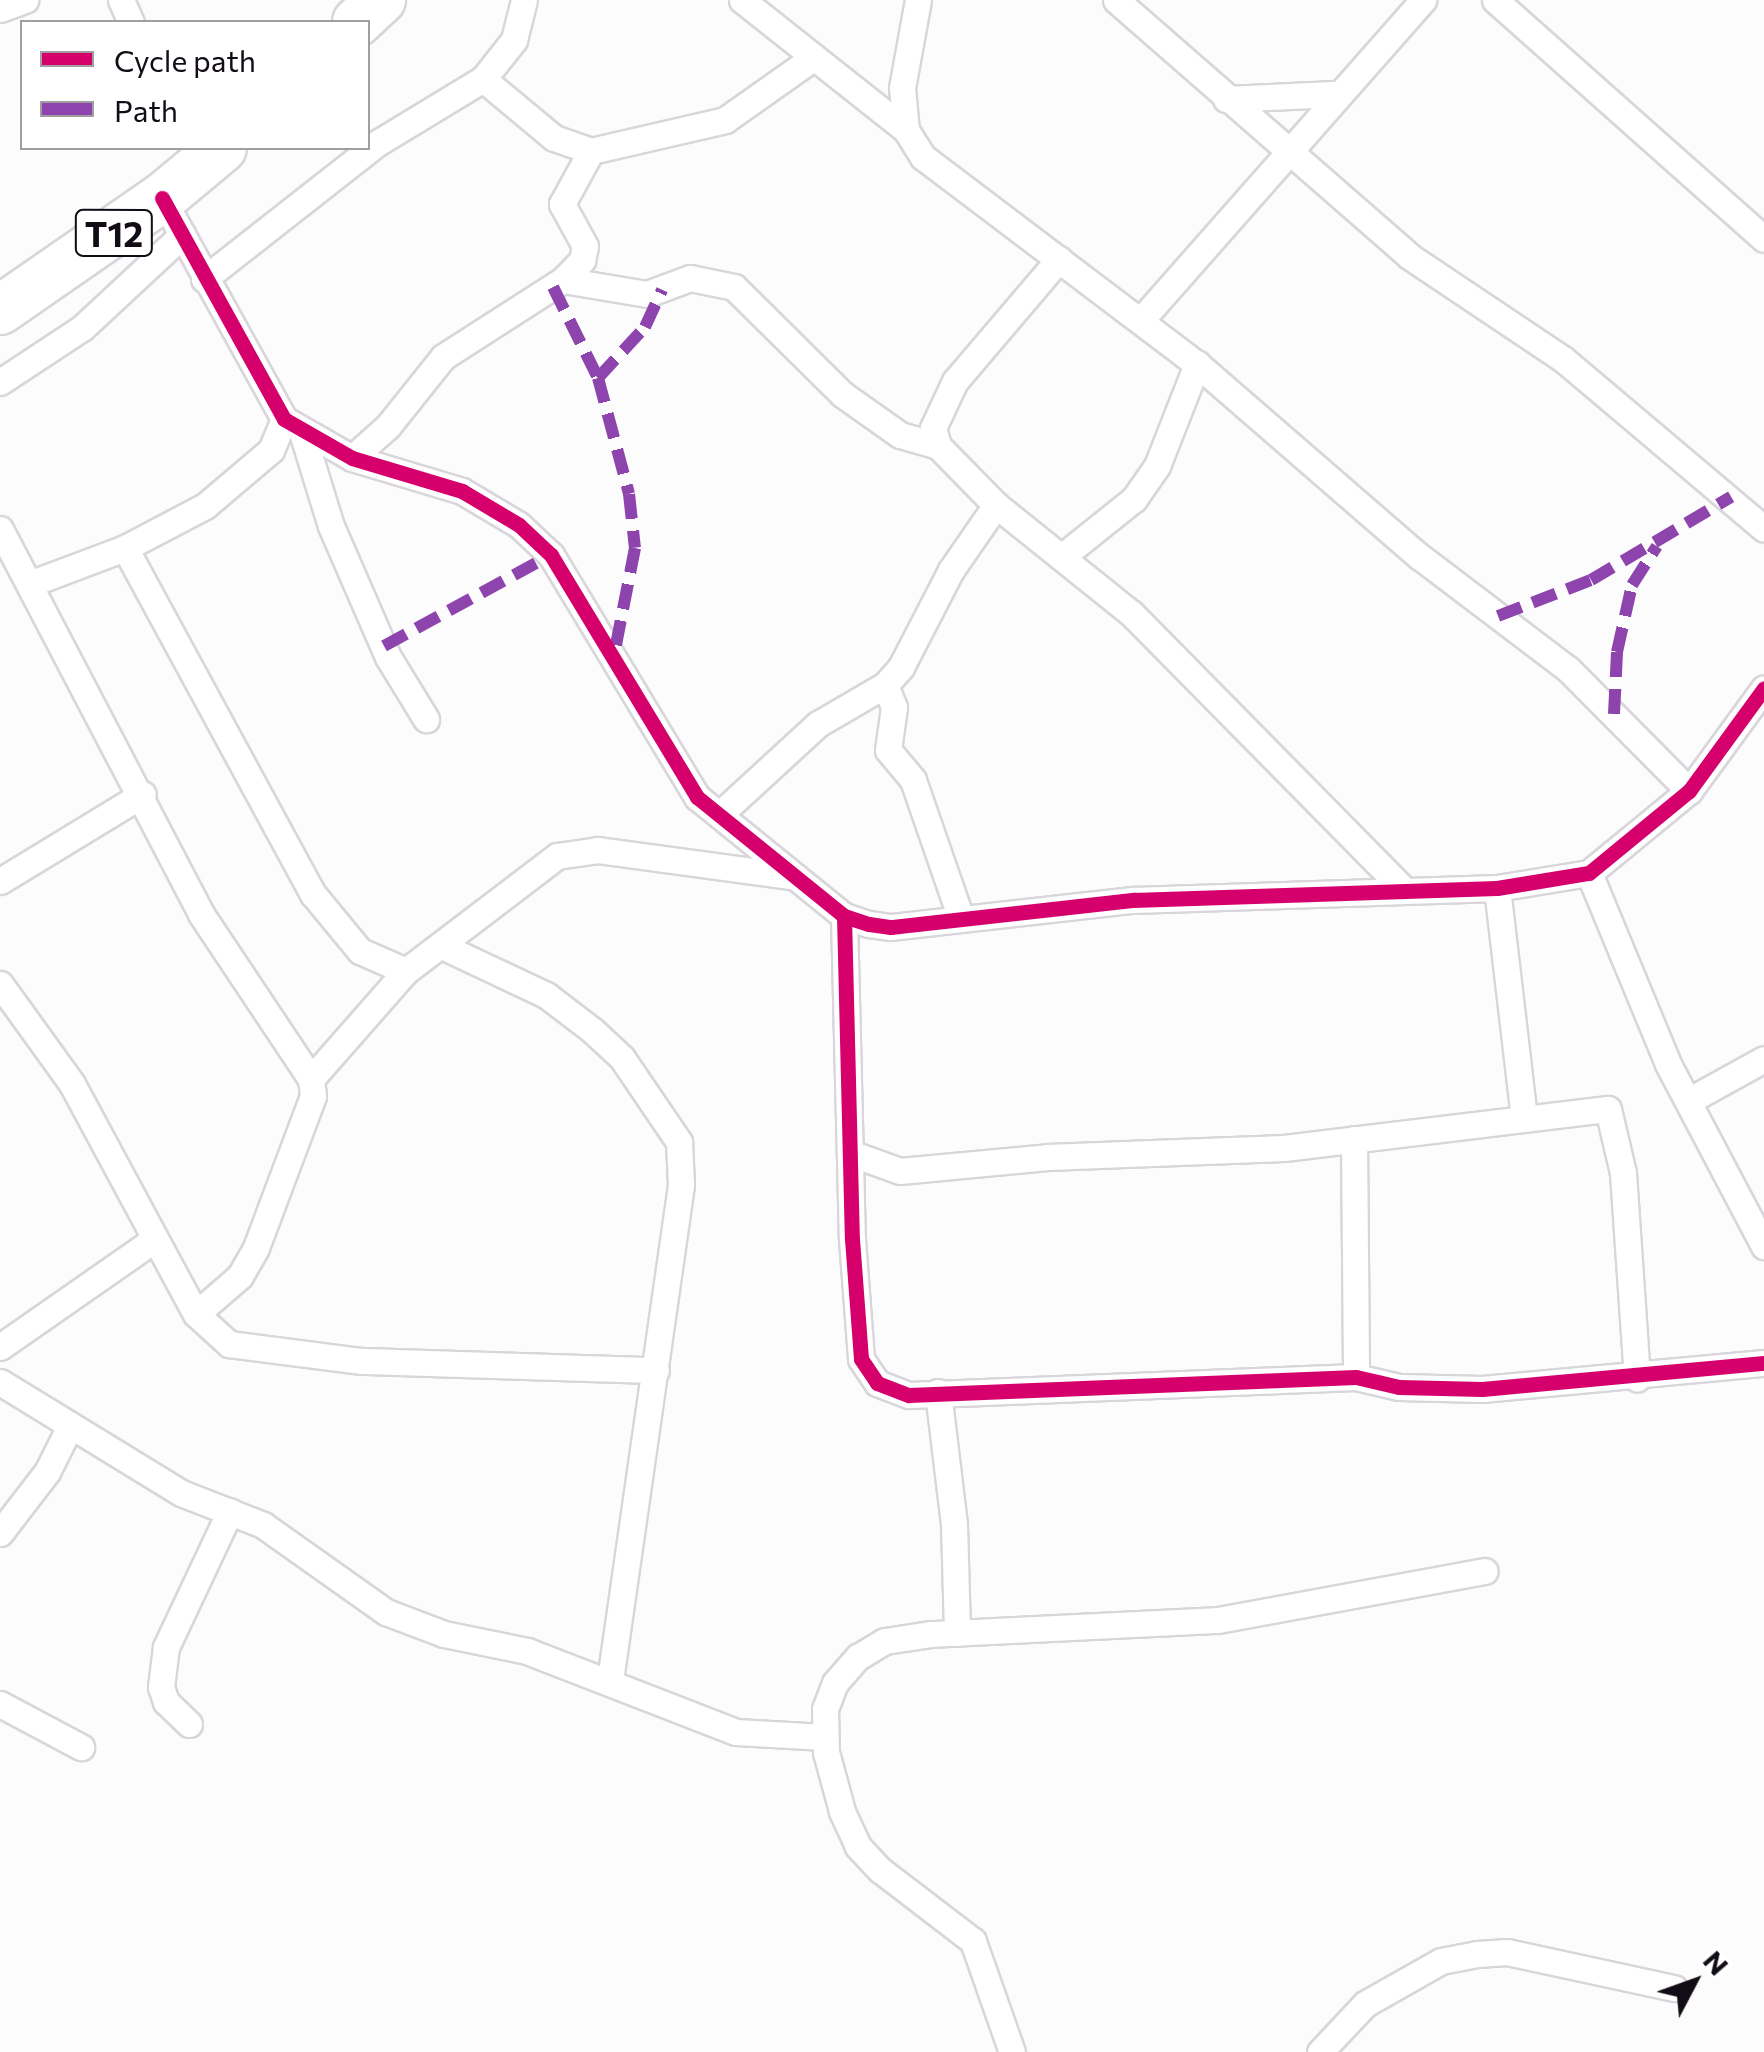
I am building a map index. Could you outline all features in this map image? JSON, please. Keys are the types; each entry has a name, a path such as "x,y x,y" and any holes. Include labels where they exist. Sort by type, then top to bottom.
{"highway":[{"path":"359,20 381,0"},
{"name":"T12","path":"0,310 172,217 204,154"}],"street":[{"path":"0,9 26,0"},
{"path":"370,149 482,79 514,40 524,0"},
{"path":"742,0 810,60 906,130 923,157 1197,364 1418,556 1568,669 1689,792"},
{"path":"906,130 902,88 918,0"},
{"path":"1116,0 1287,154 1409,256 1562,360 1764,530"},
{"path":"1141,320 1287,154 1334,94 1423,0"},
{"path":"1495,0 1764,239"},
{"path":"482,79 554,138 591,152 725,120 810,60"},
{"path":"1226,99 1334,94"},
{"path":"204,279 369,150"},
{"path":"352,458 388,426 443,357 563,280 582,260 585,246 566,216 564,196 591,152"},
{"path":"0,382 82,328 172,217 204,279 293,426 388,656 426,719"},
{"path":"938,446 933,428 954,381 1059,259"},
{"path":"563,280 647,294 690,278 734,287 842,394 900,434 938,446 996,505 1064,555 1131,613 1402,888"},
{"path":"1064,555 1134,499 1157,466 1197,364"},
{"path":"293,426 352,458 462,491 519,524 551,555 676,770 720,814 844,916 891,927 1133,900 1402,888 1496,888 1588,873 1689,792 1764,688"},
{"path":"32,583 124,548 204,506 249,472 293,426"},
{"path":"720,814 818,724 886,685 996,505"},
{"path":"0,529 32,583 88,703 143,794 201,914 311,1079 312,1096 256,1248 240,1276 196,1314"},
{"path":"124,548 313,894 360,951 406,971"},
{"path":"886,685 894,707 888,750 913,780 960,919"},
{"path":"0,881 143,794"},
{"path":"311,1079 406,971 444,947 557,856 578,851 792,876"},
{"path":"1588,873 1688,1101 1764,1246"},
{"path":"1496,888 1524,1117"},
{"path":"844,916 850,1153 861,1359 877,1383 909,1395 1356,1378 1398,1387 1482,1389 1637,1380 1764,1363"},
{"path":"444,947 546,996 592,1030 622,1058 673,1126 681,1186 610,1680"},
{"path":"0,984 72,1084 152,1241 196,1314 229,1344 286,1355 656,1370"},
{"path":"1688,1101 1764,1059"},
{"path":"850,1153 900,1171 1354,1139 1608,1109 1623,1174 1637,1380"},
{"path":"1354,1139 1356,1378"},
{"path":"0,1347 152,1241"},
{"path":"0,1382 182,1494 263,1524 386,1612 610,1680 736,1732 826,1737"},
{"path":"938,1392 952,1505 958,1633"},
{"path":"0,1532 47,1472 70,1428"},
{"path":"189,1724 166,1702 161,1687 166,1647 230,1511"},
{"path":"1012,2052 973,1941 858,1846 842,1811 826,1737 825,1709 835,1683 858,1657 885,1641 958,1633 1218,1620 1485,1571"},
{"path":"0,1704 81,1747"},
{"path":"1320,2052 1365,2004 1441,1961 1477,1954 1507,1952 1674,1988"}],"marked path":[{"path":"553,287 598,378 629,494 635,548 613,660"},
{"path":"598,378 645,327 662,290"},
{"path":"1498,616 1591,580 1731,497"},
{"path":"1614,714 1617,652 1632,585 1657,546"},
{"path":"384,646 551,555"}],"cycle path":[{"path":"162,198 284,419 352,458 462,491 519,525 551,555 697,797 844,916 869,924 891,927 1133,900 1497,888 1589,873 1689,791 1764,688"},
{"path":"844,916 852,1239 861,1359 877,1383 909,1395 1356,1377 1399,1387 1482,1389 1764,1363"}]}
